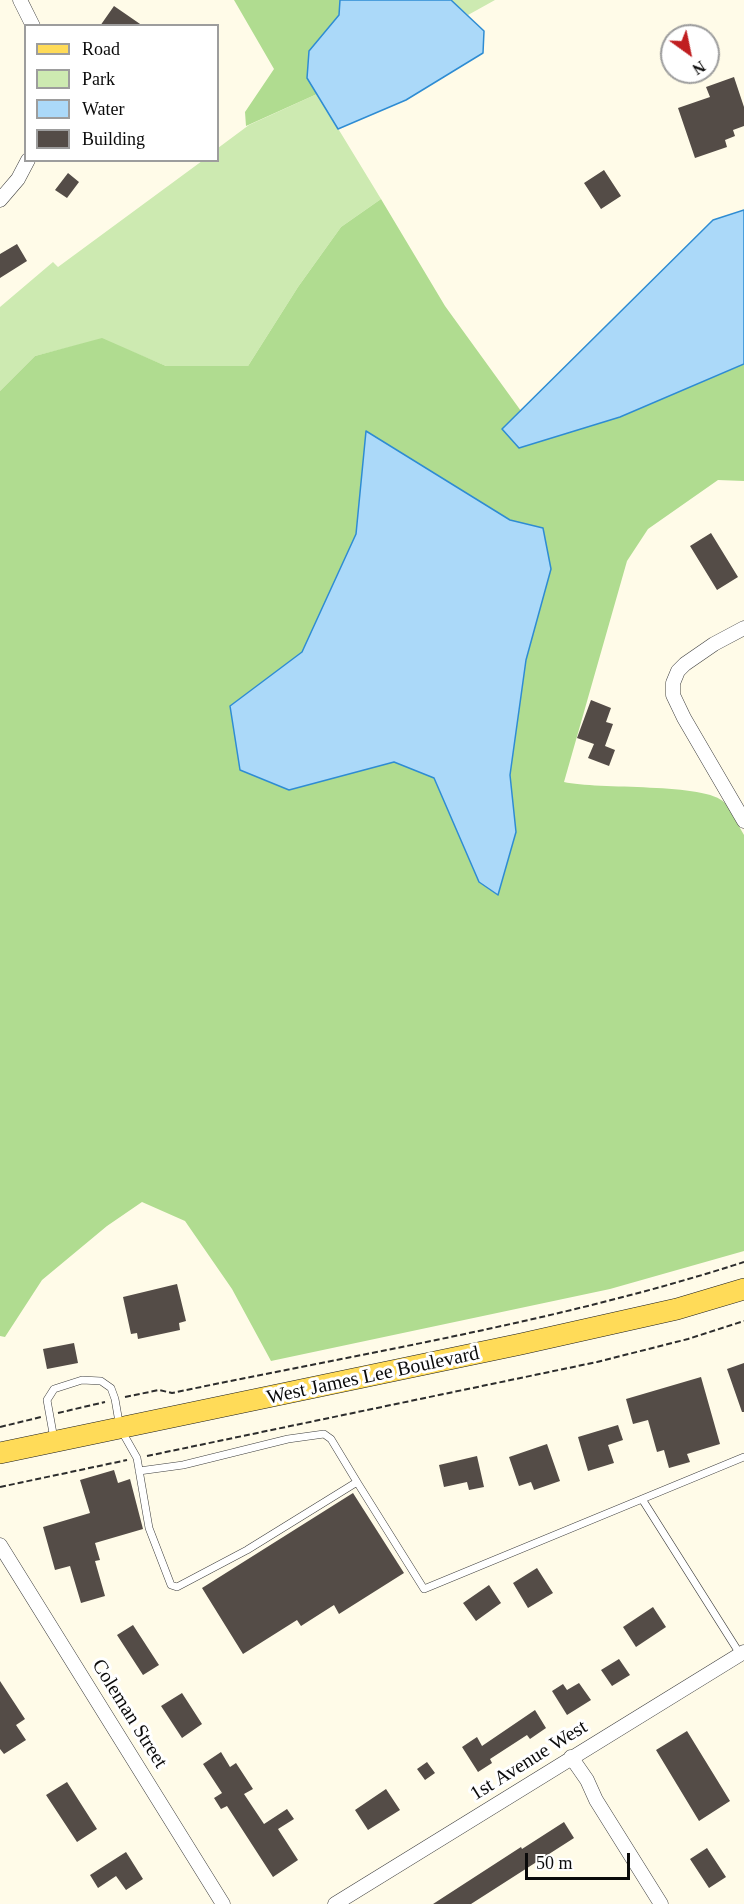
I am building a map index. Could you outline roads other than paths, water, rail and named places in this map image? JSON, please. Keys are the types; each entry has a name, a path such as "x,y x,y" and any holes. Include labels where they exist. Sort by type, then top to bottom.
{"main road":[{"name":"West James Lee Boulevard","path":"0,1453 543,1340 677,1309 744,1289"}],"street":[{"path":"20,0 32,24"},
{"path":"0,200 18,179 27,162"},
{"path":"744,628 714,644 685,664 678,671 673,683 673,695 684,718 744,821"},
{"name":"Coleman Street","path":"0,1545 224,1904"},
{"name":"1st Avenue West","path":"335,1904 571,1757 743,1655"},
{"path":"571,1757 661,1904"}],"lane":[{"path":"55,1442 47,1400 54,1389 82,1380 101,1381 111,1388 120,1428 137,1458 149,1528 171,1585 177,1587 247,1550 357,1482"},
{"path":"139,1471 183,1465 288,1439 324,1434 330,1439 424,1589 744,1457"},
{"path":"642,1499 743,1655"}],"water":[{"path":"340,0 451,0 484,31 483,53 406,100 338,129 307,78 309,51 339,15"},
{"path":"744,210 744,364 620,417 519,448 502,429 713,220"},
{"path":"366,431 510,520 543,528 551,569 526,660 510,775 516,832 498,895 479,882 434,778 394,762 289,790 240,770 230,706 302,652 356,534"}]}
